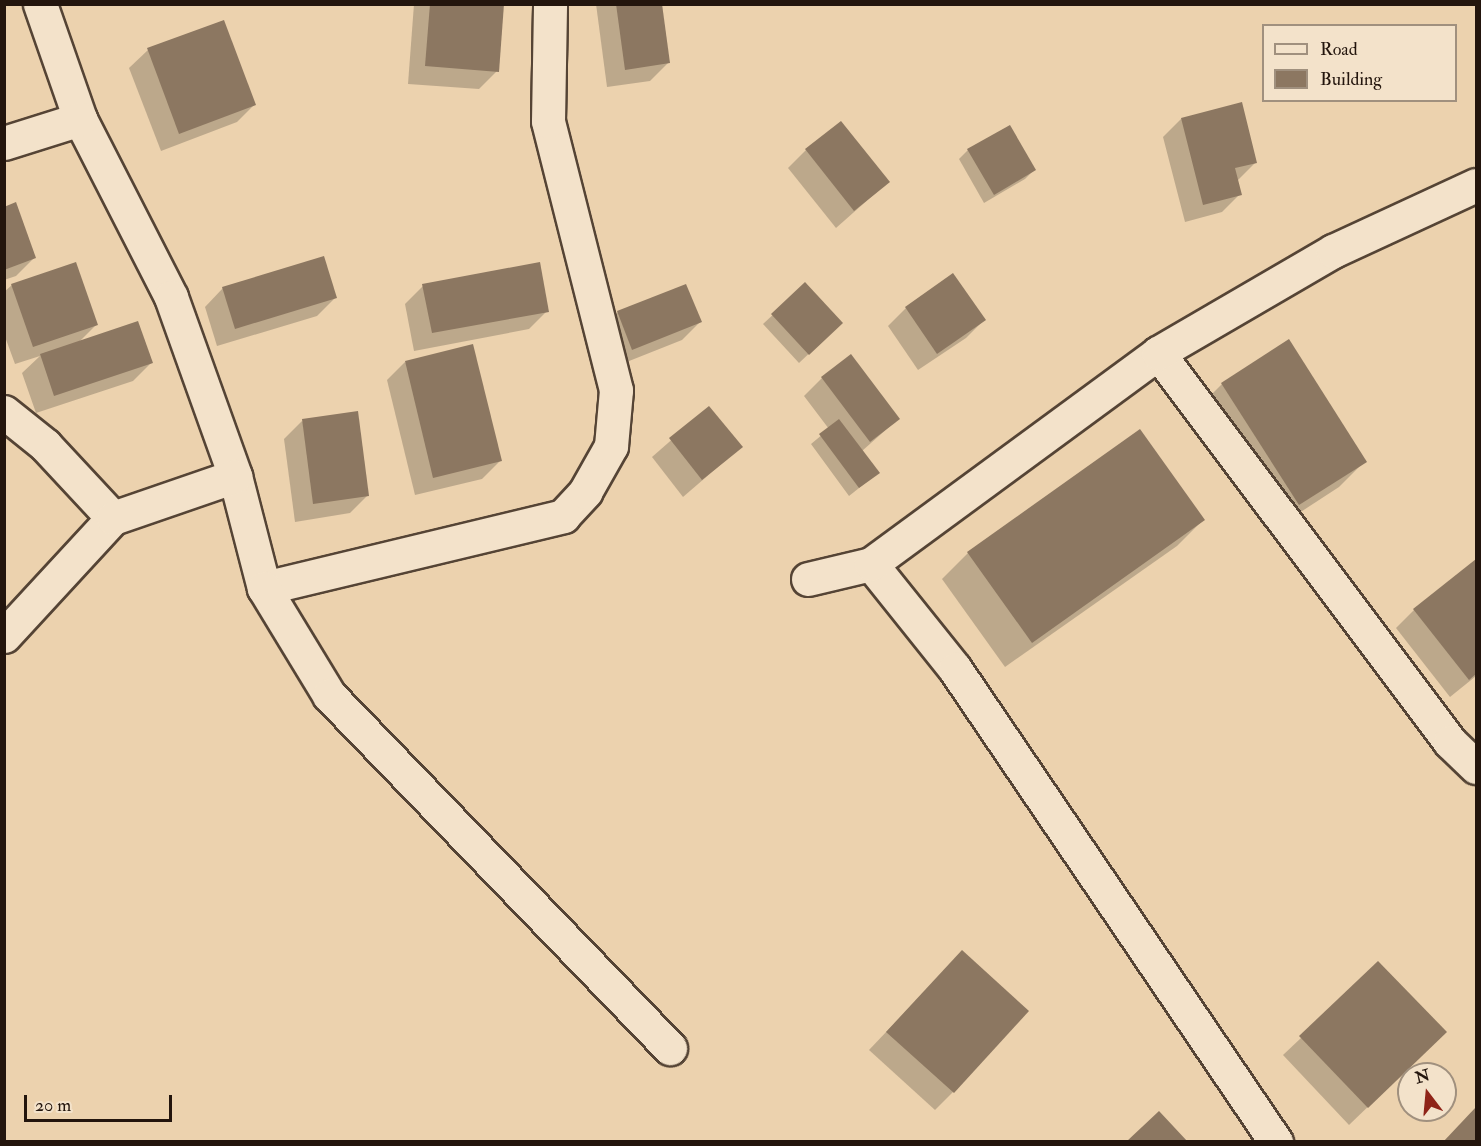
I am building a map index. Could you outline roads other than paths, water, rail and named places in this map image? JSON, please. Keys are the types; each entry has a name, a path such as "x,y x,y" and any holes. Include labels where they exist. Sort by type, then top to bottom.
{"street":[{"path":"40,4 80,118 171,297 236,476 264,588 329,695 670,1048"},
{"path":"264,588 563,516 585,492 611,446 616,390 548,121 550,4"},
{"path":"4,143 80,118"},
{"path":"808,579 870,564 1158,353 1333,251 1476,185"},
{"path":"1158,353 1450,742 1476,767"},
{"path":"4,411 45,445 113,518"},
{"path":"4,636 113,518 236,476"},
{"path":"870,564 955,669 1276,1142"}]}
